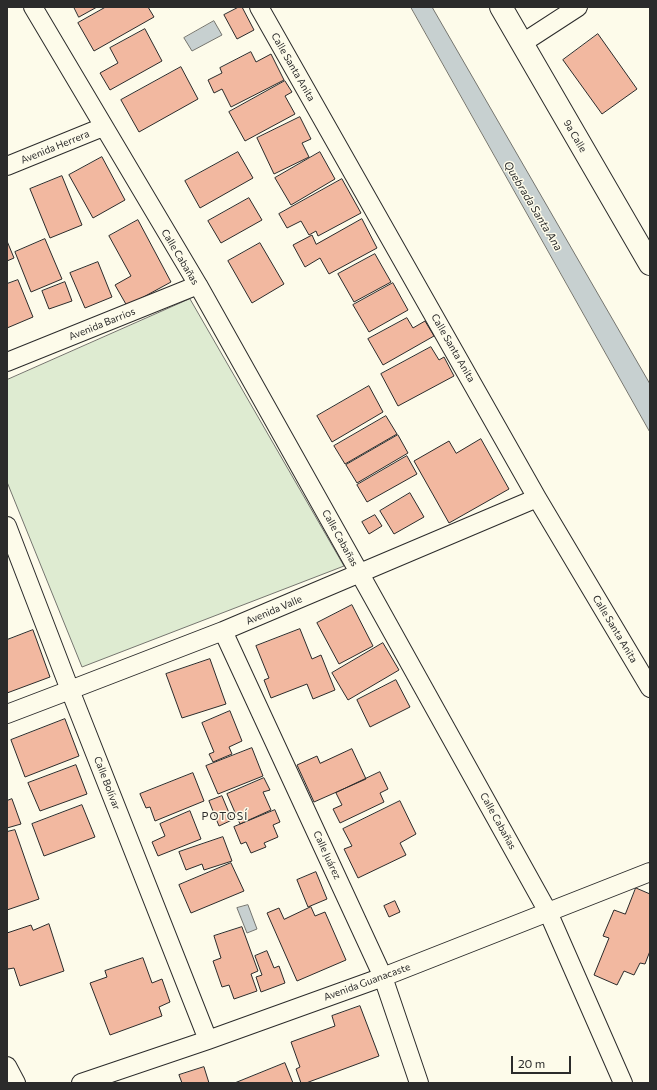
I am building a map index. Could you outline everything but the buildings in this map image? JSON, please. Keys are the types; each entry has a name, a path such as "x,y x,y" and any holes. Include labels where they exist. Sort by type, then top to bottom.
{"street":[{"name":"Calle Cabañas","path":"33,7 198,286 548,912 623,1083"},
{"name":"Calle Santa Anita","path":"260,7 537,498 650,688"},
{"name":"9a Calle","path":"501,7 648,255"},
{"path":"522,44 578,7"},
{"name":"Avenida Herrera","path":"7,166 103,127"},
{"name":"Avenida Barrios","path":"7,362 198,286"},
{"name":"Avenida Valle","path":"7,714 223,631 537,498"},
{"name":"Calle Bolívar","path":"7,526 208,1040"},
{"name":"Calle Juárez","path":"223,631 383,977 419,1083"},
{"name":"Avenida Guanacaste","path":"81,1083 208,1040 383,977 650,872"},
{"path":"7,1066 16,1083"}],"green space":[{"path":"190,299 344,566 82,667 7,482 7,380"}],"water":[{"name":"Quebrada Santa Ana","path":"411,7 432,7 650,384 650,432"},
{"path":"214,21 222,35 192,51 184,38"},
{"path":"248,905 257,929 247,933 237,908"}],"district":[{"name":"POTOSÍ","path":"225,816"}]}
